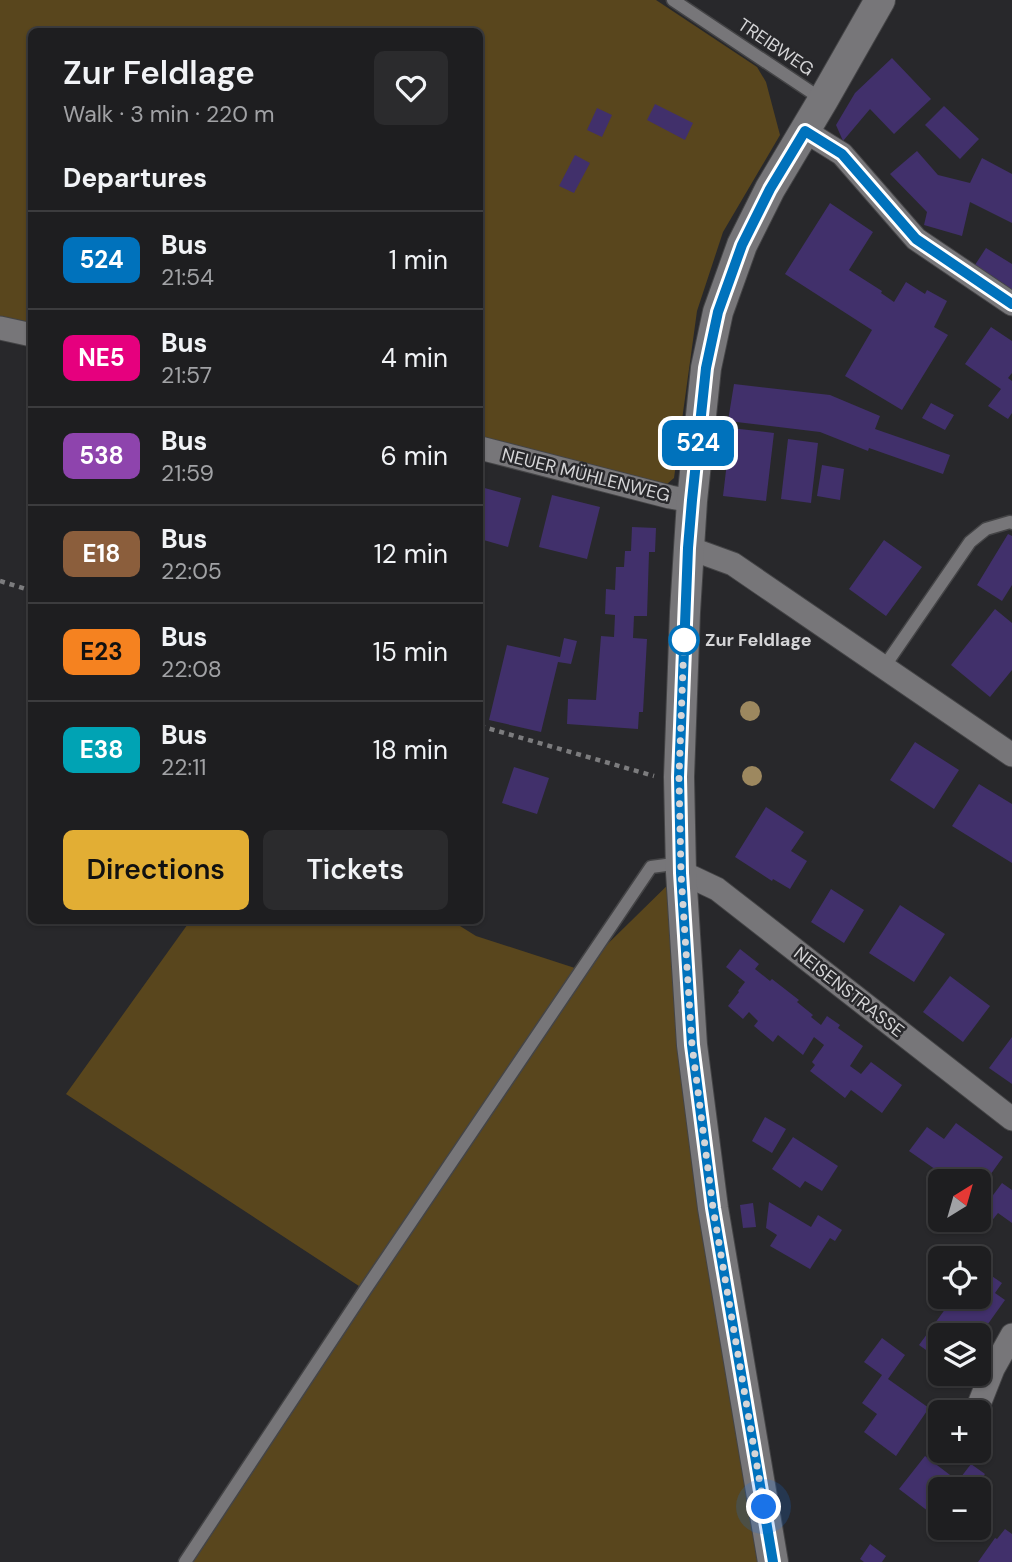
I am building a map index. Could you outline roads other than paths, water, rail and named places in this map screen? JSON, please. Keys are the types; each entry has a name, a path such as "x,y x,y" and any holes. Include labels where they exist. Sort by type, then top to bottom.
{"street":[{"path":"774,1562 713,1208 692,1045 681,868 679,777 688,548 706,368 718,312 742,245 770,189 880,0"},
{"path":"805,131 842,154 916,239 1012,304"},
{"path":"0,328 28,334"},
{"name":"NEUER MÜHLENWEG","path":"483,449 670,497 692,500"},
{"path":"688,548 733,564 1012,754"},
{"name":"NEISENSTRASSE","path":"681,868 717,889 1012,1119"},
{"path":"981,1400 993,1369 1012,1335"}],"lane":[{"name":"TREIBWEG","path":"673,0 823,100"},
{"path":"884,667 970,542 986,529 1012,523"},
{"path":"185,1562 651,867 681,868"}],"place":[{"name":"Zur Feldlage","path":"684,640"}]}
